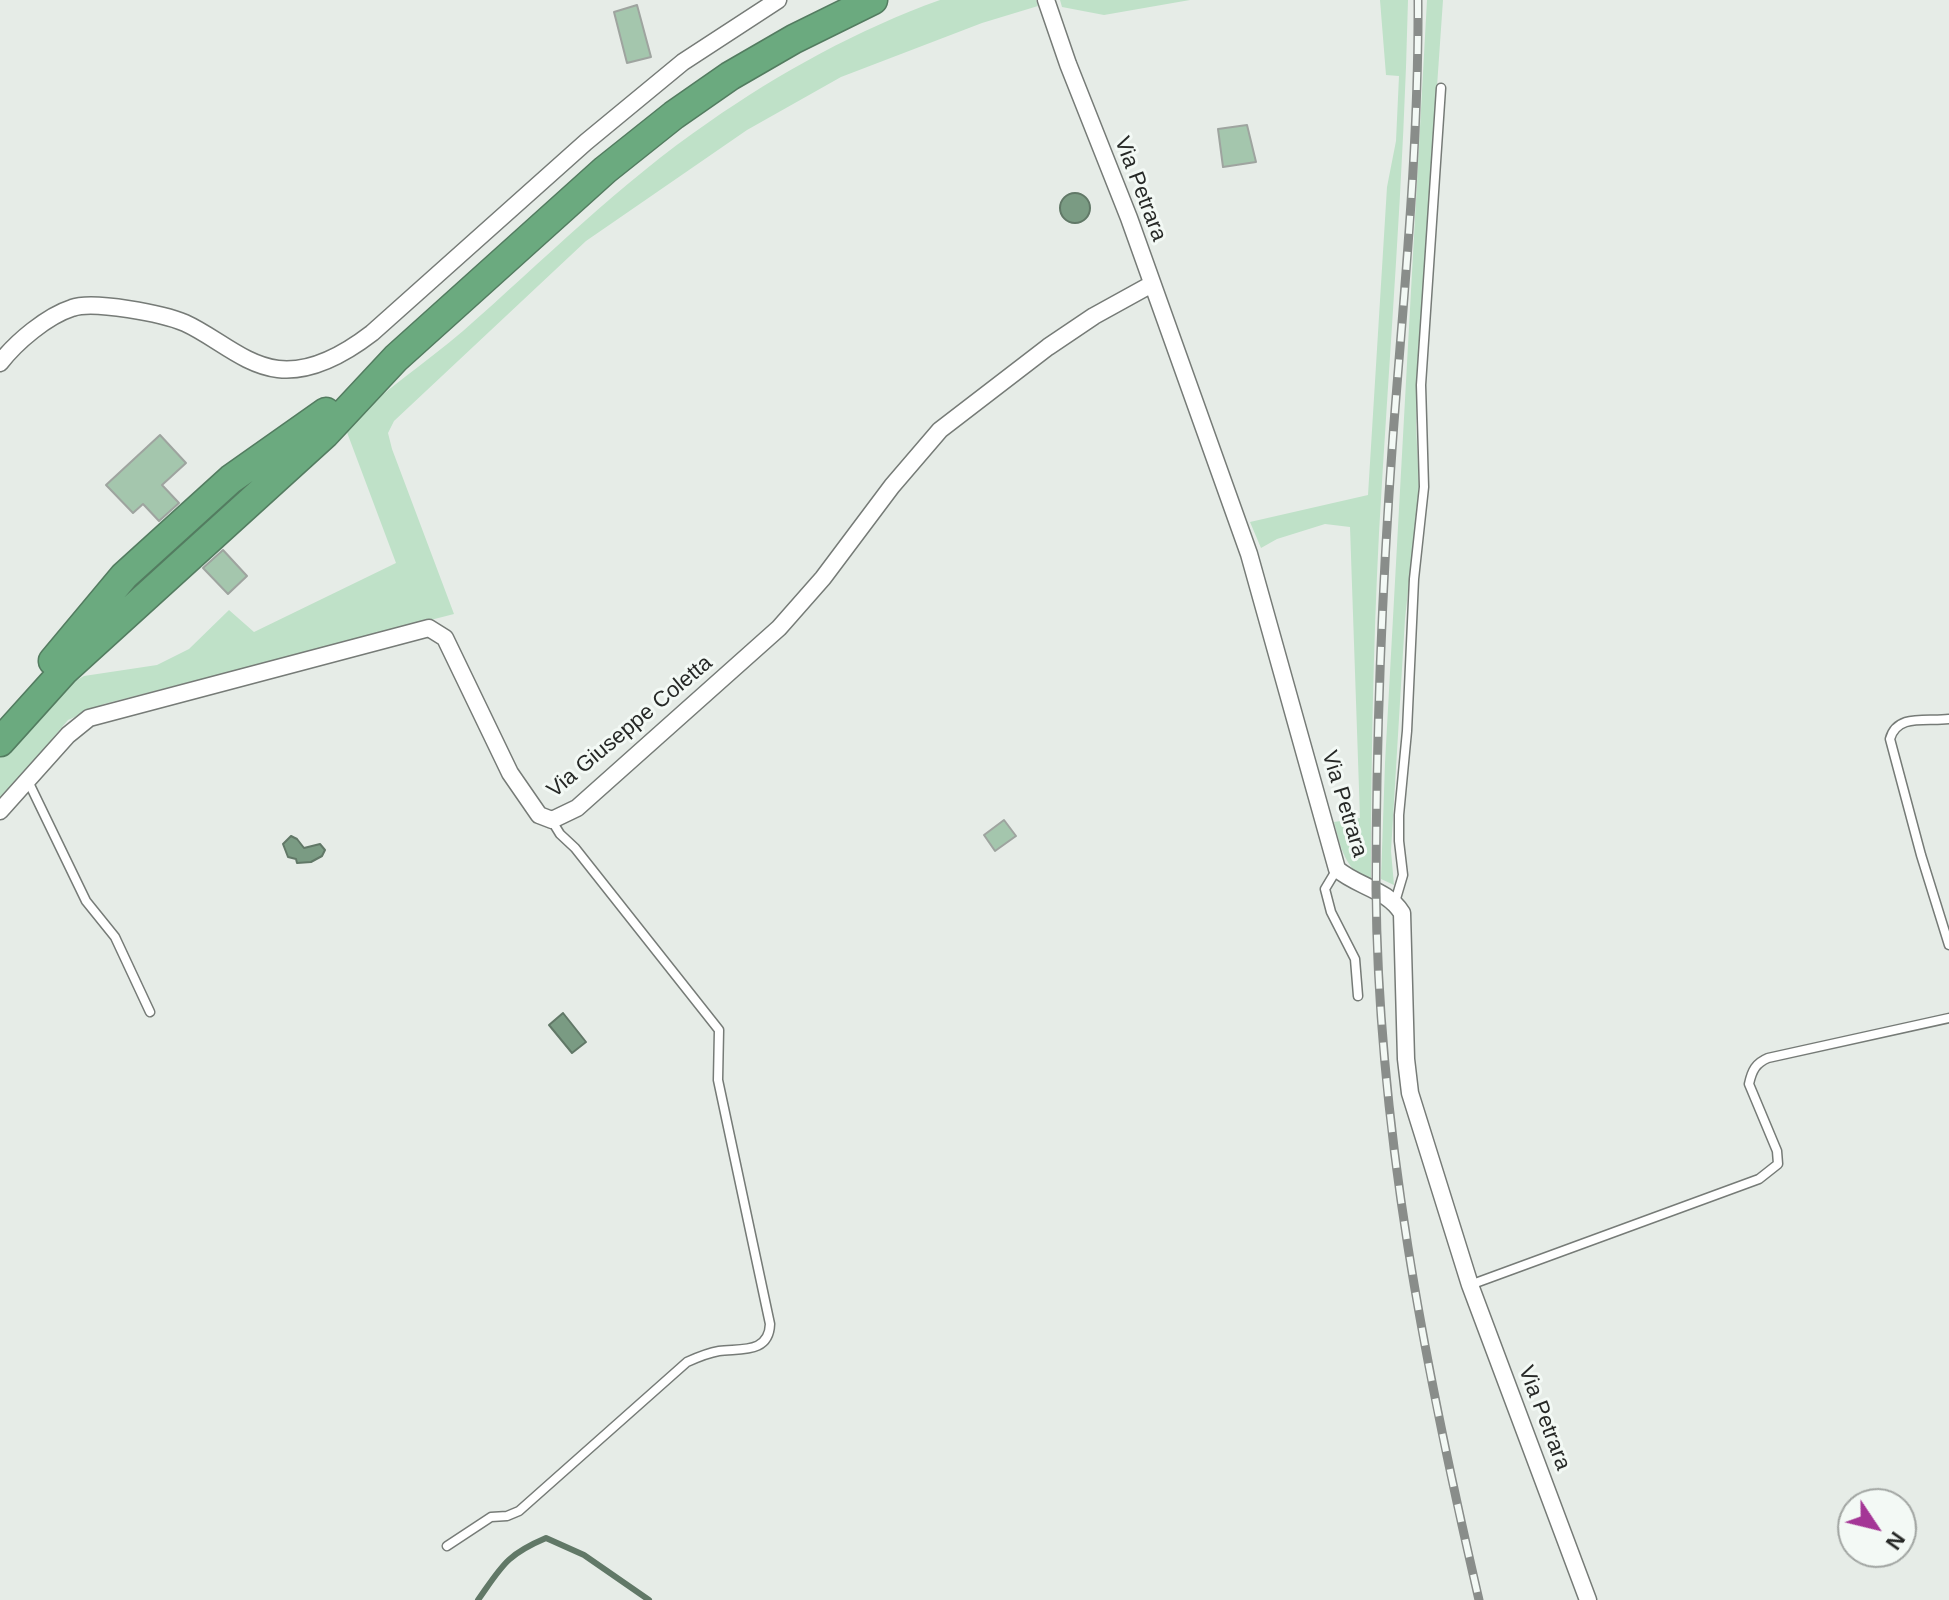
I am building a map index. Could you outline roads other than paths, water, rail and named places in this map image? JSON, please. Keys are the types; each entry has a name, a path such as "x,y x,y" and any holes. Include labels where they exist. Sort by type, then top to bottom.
{"highway":[{"path":"0,720 135,566 231,479 315,421 396,358 605,170 674,115 730,76 794,39 873,0"},
{"path":"0,742 64,671 325,434 396,358"}],"street":[{"path":"0,363 26,335 73,307 140,310 161,315 186,323 237,353 279,369 312,366 348,352 683,62 778,0"},
{"name":"Via Petrara","path":"1046,0 1129,218 1249,554 1337,869 1395,902 1402,913 1406,1059 1410,1093 1470,1285 1588,1600"},
{"name":"Via Giuseppe Coletta","path":"0,811 68,735 89,718 429,628 445,638 510,773 539,815 552,820 577,808 779,628 823,578 892,486 940,430 1048,347 1094,316 1152,284"}],"lane":[{"path":"1395,902 1403,875 1399,815 1407,731 1414,579 1424,487 1421,385 1441,88"},
{"path":"1949,719 1902,721 1893,728 1890,739 1949,945"},
{"path":"28,781 86,901 115,937 150,1012"},
{"path":"447,1546 491,1517 519,1511 687,1362 704,1354 757,1347 770,1334 718,1080 719,1030 575,848 560,834 552,820"},
{"path":"1337,869 1325,889 1331,912 1355,959 1358,996"},
{"path":"1470,1285 1771,1172 1778,1164 1777,1151 1749,1084 1759,1062 1949,1018"}],"waterway":[{"path":"478,1600 513,1556 546,1538 584,1555 649,1600"}],"railway":[{"path":"1418,0 1413,163 1380,662 1376,832 1379,979 1385,1069 1408,1247 1440,1424 1479,1600"}]}
